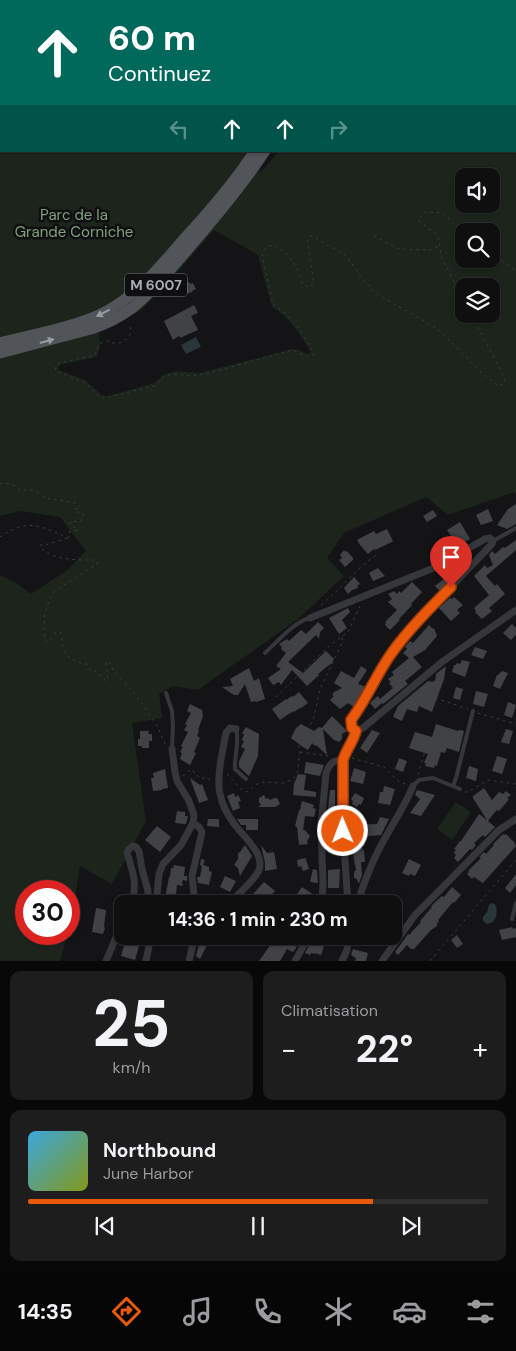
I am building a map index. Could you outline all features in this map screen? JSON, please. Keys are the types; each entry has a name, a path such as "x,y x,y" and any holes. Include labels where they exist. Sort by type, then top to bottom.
{"main road":[{"name":"M 6007","path":"0,343 84,321 100,315 128,298 149,279 202,220 241,172 253,152"},
{"name":"M 6007","path":"0,353 92,329 105,324 132,308 157,284 196,240 248,177 264,152"}],"street":[{"path":"310,618 436,567 485,539 490,538 493,541 423,616 392,653 351,720 352,728 356,731"},
{"path":"356,731 363,728 442,662 516,610"},
{"path":"236,729 230,728 226,733 219,783 220,793 224,806 234,823 256,851 261,861 255,877 237,895"},
{"path":"347,895 343,831 345,759 356,731"},
{"path":"157,895 159,874 163,864 181,845 194,823 194,815 189,801 177,781 172,749"},
{"path":"322,895 321,826 326,772 332,762 345,759"},
{"path":"360,895 364,882 378,852 407,801 413,786"},
{"path":"382,961 416,915 499,830 516,819"},
{"path":"194,823 202,832 192,876 194,895"},
{"path":"134,895 135,884 127,853 133,846 140,851 148,895"},
{"path":"106,961 114,942"},
{"path":"146,961 149,945"},
{"path":"189,961 193,945"},
{"path":"295,961 304,945"},
{"path":"342,961 348,945"}],"lane":[{"path":"493,541 516,528"},
{"path":"265,653 298,623 310,618"},
{"path":"166,693 172,711 172,749"},
{"path":"453,786 473,711"},
{"path":"236,729 238,734 234,762 235,769 246,779"},
{"path":"413,786 419,780 433,778 460,789"},
{"path":"512,919 516,904"}],"path":[{"path":"455,224 443,213 424,212 418,220 437,235 441,256 455,283"},
{"path":"130,327 130,337 123,342 115,344 108,341 99,344 95,355 59,363 55,366 56,371 86,384 100,398 105,398 154,386 164,377 172,374 191,376 210,373 292,350 310,357 314,354 299,328 285,313 273,304 262,255 266,247 274,245 284,252 297,268 303,285 309,287 314,283 307,240 310,236 346,254 360,278 375,293 438,329 484,375 499,386 504,384 504,378 476,323"},
{"path":"374,236 399,249 430,250 440,246"},
{"path":"500,260 516,271"},
{"path":"0,484 13,485 20,490 34,490 46,498 75,503 81,508 75,509 75,511 84,516 80,522 71,522 70,524 78,530 70,532 69,537 40,546 44,552 60,558 96,560 97,564 55,591 50,597 44,616 45,640 46,642 49,641 56,632 60,632 63,650 82,665 87,664 91,671 96,671 106,681 108,679 106,662 109,662 136,695 158,728 163,740 172,749"},
{"path":"0,537 24,525 31,524 63,535 66,538"},
{"path":"310,618 311,612 328,599 364,563 378,554"},
{"path":"276,697 328,646 348,632 366,594"},
{"path":"330,757 300,752 299,746 313,720 320,690 342,643 342,637"},
{"path":"409,689 516,724"},
{"path":"419,780 417,776 429,737"},
{"path":"345,759 356,758 384,767 398,781 413,786"},
{"path":"460,789 468,792 488,780 516,784"},
{"path":"430,961 516,860"}],"green space":[{"name":"Parc de la Grande Corniche","path":"0,152 268,152 259,168 261,172 278,152 516,152 516,495 514,492 448,515 426,497 344,533 327,558 344,576 298,619 198,690 173,686 159,694 162,718 132,723 146,821 112,884 80,866 78,880 15,880 15,945 65,945 60,961 0,961 0,575 15,582 31,594 66,571 86,551 60,517 20,511 0,516","holes":["214,230 258,255 272,307 289,321 311,352 308,354 293,349 199,373 176,371 163,375 154,383 108,396 102,395 85,380 59,370 58,367 60,365 97,357 100,346 99,332 140,311 164,287"]},
{"path":"456,802 471,812 452,840 437,829"}],"shaded area":[{"path":"196,337 201,347 186,354 181,345"},
{"path":"492,903 496,906 496,916 493,922 487,924 483,921 483,917"}],"building":[{"path":"189,282 190,284 193,283 196,289 178,297 174,287"},
{"path":"194,305 198,313 191,316 198,330 173,340 164,321"},
{"path":"516,504 516,524 507,529 497,525 508,509"},
{"path":"488,509 493,521 481,525 476,515"},
{"path":"433,510 437,516 427,522 423,516"},
{"path":"460,522 470,539 435,561 430,552 451,540 447,530"},
{"path":"387,529 393,541 374,549 368,554 357,540 374,531 376,534"},
{"path":"516,540 516,550 486,576 495,586 497,584 505,594 489,608 492,611 482,619 475,612 474,608 489,595 474,576 485,565 487,568 493,565 489,555 492,551 495,554"},
{"path":"344,550 353,558 345,567 339,560 342,558 340,555"},
{"path":"378,568 385,576 373,581 369,573"},
{"path":"448,573 452,578 440,591 435,586"},
{"path":"354,577 360,584 357,586 358,588 348,594 344,588"},
{"path":"412,582 422,592 390,630 385,625 385,622 397,610 388,602 392,599 388,594 394,591 397,594 399,591 401,593"},
{"path":"454,597 463,605 457,610 460,613 451,621 439,608 450,598"},
{"path":"348,608 350,612 342,620 347,628 339,634 329,618"},
{"path":"318,622 324,628 320,632 319,639 316,635 288,662 303,673 326,651 334,659 331,664 307,686 292,670 281,685 279,682 273,685 268,678 281,669 276,666 286,653 279,644 287,639 289,641 301,630 306,634"},
{"path":"512,624 516,628 516,635 511,640 503,633"},
{"path":"429,625 434,628 437,636 425,650 413,657 422,667 405,681 408,684 375,709 370,703 378,696 380,699 393,688 388,679 394,675 392,672 409,658 403,653 407,649 405,647 410,641 413,643"},
{"path":"475,647 487,651 483,659 471,655"},
{"path":"462,660 470,662 465,677 452,672 454,665 460,664"},
{"path":"361,666 367,670 358,684 366,687 354,707 348,703 340,709 330,700 334,696 332,695 334,692 342,688 334,683 341,671 354,678"},
{"path":"446,666 444,679 432,712 419,706 417,712 407,709 402,721 393,717 398,706 428,681 433,682 434,680 435,682 436,674"},
{"path":"249,668 254,681 259,678 265,699 251,702 245,684 238,695 234,695 222,687 233,686 230,679"},
{"path":"502,671 508,673 500,689 493,686 497,675"},
{"path":"456,687 463,689 460,700 453,698"},
{"path":"476,691 488,694 484,707 473,704"},
{"path":"299,692 308,703 280,720 272,709"},
{"path":"508,702 516,705 512,718 504,715"},
{"path":"190,704 202,710 203,716 197,736 200,738 190,765 180,759 182,753 180,752 188,732 184,730 191,713 187,711"},
{"path":"332,716 347,731 342,734 342,739 339,742 334,740 323,729 327,755 312,743 308,750 291,738 296,728 301,724 314,731 319,727 322,728"},
{"path":"436,724 464,731 459,752 447,748 445,753 441,752 437,766 435,765 434,768 425,766 426,763 424,763 428,754 409,748 415,732 432,737"},
{"path":"246,727 259,734 258,756 249,776 239,767 239,761 245,749 241,747 244,741 242,740 244,734 242,733"},
{"path":"506,729 513,731 509,744 501,742"},
{"path":"372,730 380,733 367,753 360,748"},
{"path":"140,731 149,731 148,734 152,734 149,748 138,746"},
{"path":"497,756 507,759 502,774 492,771"},
{"path":"399,758 407,761 403,772 395,769"},
{"path":"306,762 324,765 320,776 304,773"},
{"path":"469,766 478,769 476,781 466,778"},
{"path":"354,768 366,772 363,784 350,781"},
{"path":"165,769 168,788 153,791 151,778 154,778 153,773"},
{"path":"298,774 306,775 304,790 316,792 316,797 293,795 294,784"},
{"path":"190,778 200,785 202,784 208,800 199,803"},
{"path":"384,786 395,789 390,805 378,803 380,792 383,792"},
{"path":"484,788 492,800 499,792 503,794 506,791 511,795 499,811 497,810 488,821 495,827 485,837 483,835 474,843 476,845 472,850 470,849 458,862 454,858 456,850 454,849 479,814 487,820 473,798"},
{"path":"330,790 335,790 335,809 328,809"},
{"path":"417,790 435,795 421,816 410,813 420,799 415,795"},
{"path":"234,793 235,797 238,795 241,801 238,802 240,808 233,811 227,796"},
{"path":"355,793 364,798 361,805 359,804 357,807 352,804 353,801 351,799"},
{"path":"264,795 266,799 270,800 277,798 280,804 275,807 258,807 261,805 259,798"},
{"path":"302,801 314,805 313,808 316,809 314,817 305,816 303,830 310,836 307,841 308,844 299,845 297,827 295,826"},
{"path":"177,811 185,812 185,816 188,816 186,824 175,823"},
{"path":"380,817 389,819 381,835 359,837 352,835 351,825 377,824"},
{"path":"208,819 219,819 219,827 207,826"},
{"path":"237,819 258,819 258,830 246,830 246,825 241,825"},
{"path":"157,826 171,837 160,852 145,840"},
{"path":"503,834 506,834 516,846 483,883 474,877 472,879 467,874 468,871 481,858 479,857 484,852 486,854"},
{"path":"245,845 252,856 240,876 238,868 234,865 238,859 238,853"},
{"path":"261,845 267,853 274,852 277,869 265,871"},
{"path":"362,848 365,862 361,862 362,875 358,883 357,879 354,878 356,870 352,849"},
{"path":"305,858 309,869 303,871 301,866 298,867 297,860"},
{"path":"201,859 205,860 203,865 209,867 209,871 212,872 209,885 198,883 197,877 200,877 202,866 200,865"},
{"path":"409,859 421,865 415,876 402,873"},
{"path":"174,865 185,867 184,876 187,876 187,881 183,880 183,886 177,885 176,895 166,895 171,868"},
{"path":"313,869 317,870 318,883 310,882"},
{"path":"340,869 339,888 328,888 328,870"},
{"path":"516,874 516,885 510,893 505,888"},
{"path":"225,876 236,881 230,892 220,887"},
{"path":"264,882 275,891 271,895 252,895"},
{"path":"302,887 314,895 296,895"},
{"path":"452,887 461,895 438,920 437,926 414,949 407,945 398,955 395,952 402,945 408,934 421,922 431,906 442,896 444,897"},
{"path":"96,908 106,910 103,934 92,932"},
{"path":"512,927 513,929 516,928 516,937 502,940 499,930"},
{"path":"457,935 463,944 457,948 451,940"},
{"path":"124,945 139,946 135,960 121,956"},
{"path":"199,945 207,945 200,959 196,956"},
{"path":"270,945 293,945 297,947 293,952 287,949 280,961 259,961"},
{"path":"309,945 324,945 321,955 305,953"},
{"path":"353,949 368,953 366,961 355,961 356,958 351,955"}],"route":[{"path":"343,831 343,760 356,731 350,724 351,720 392,653 423,616 451,587"}]}
